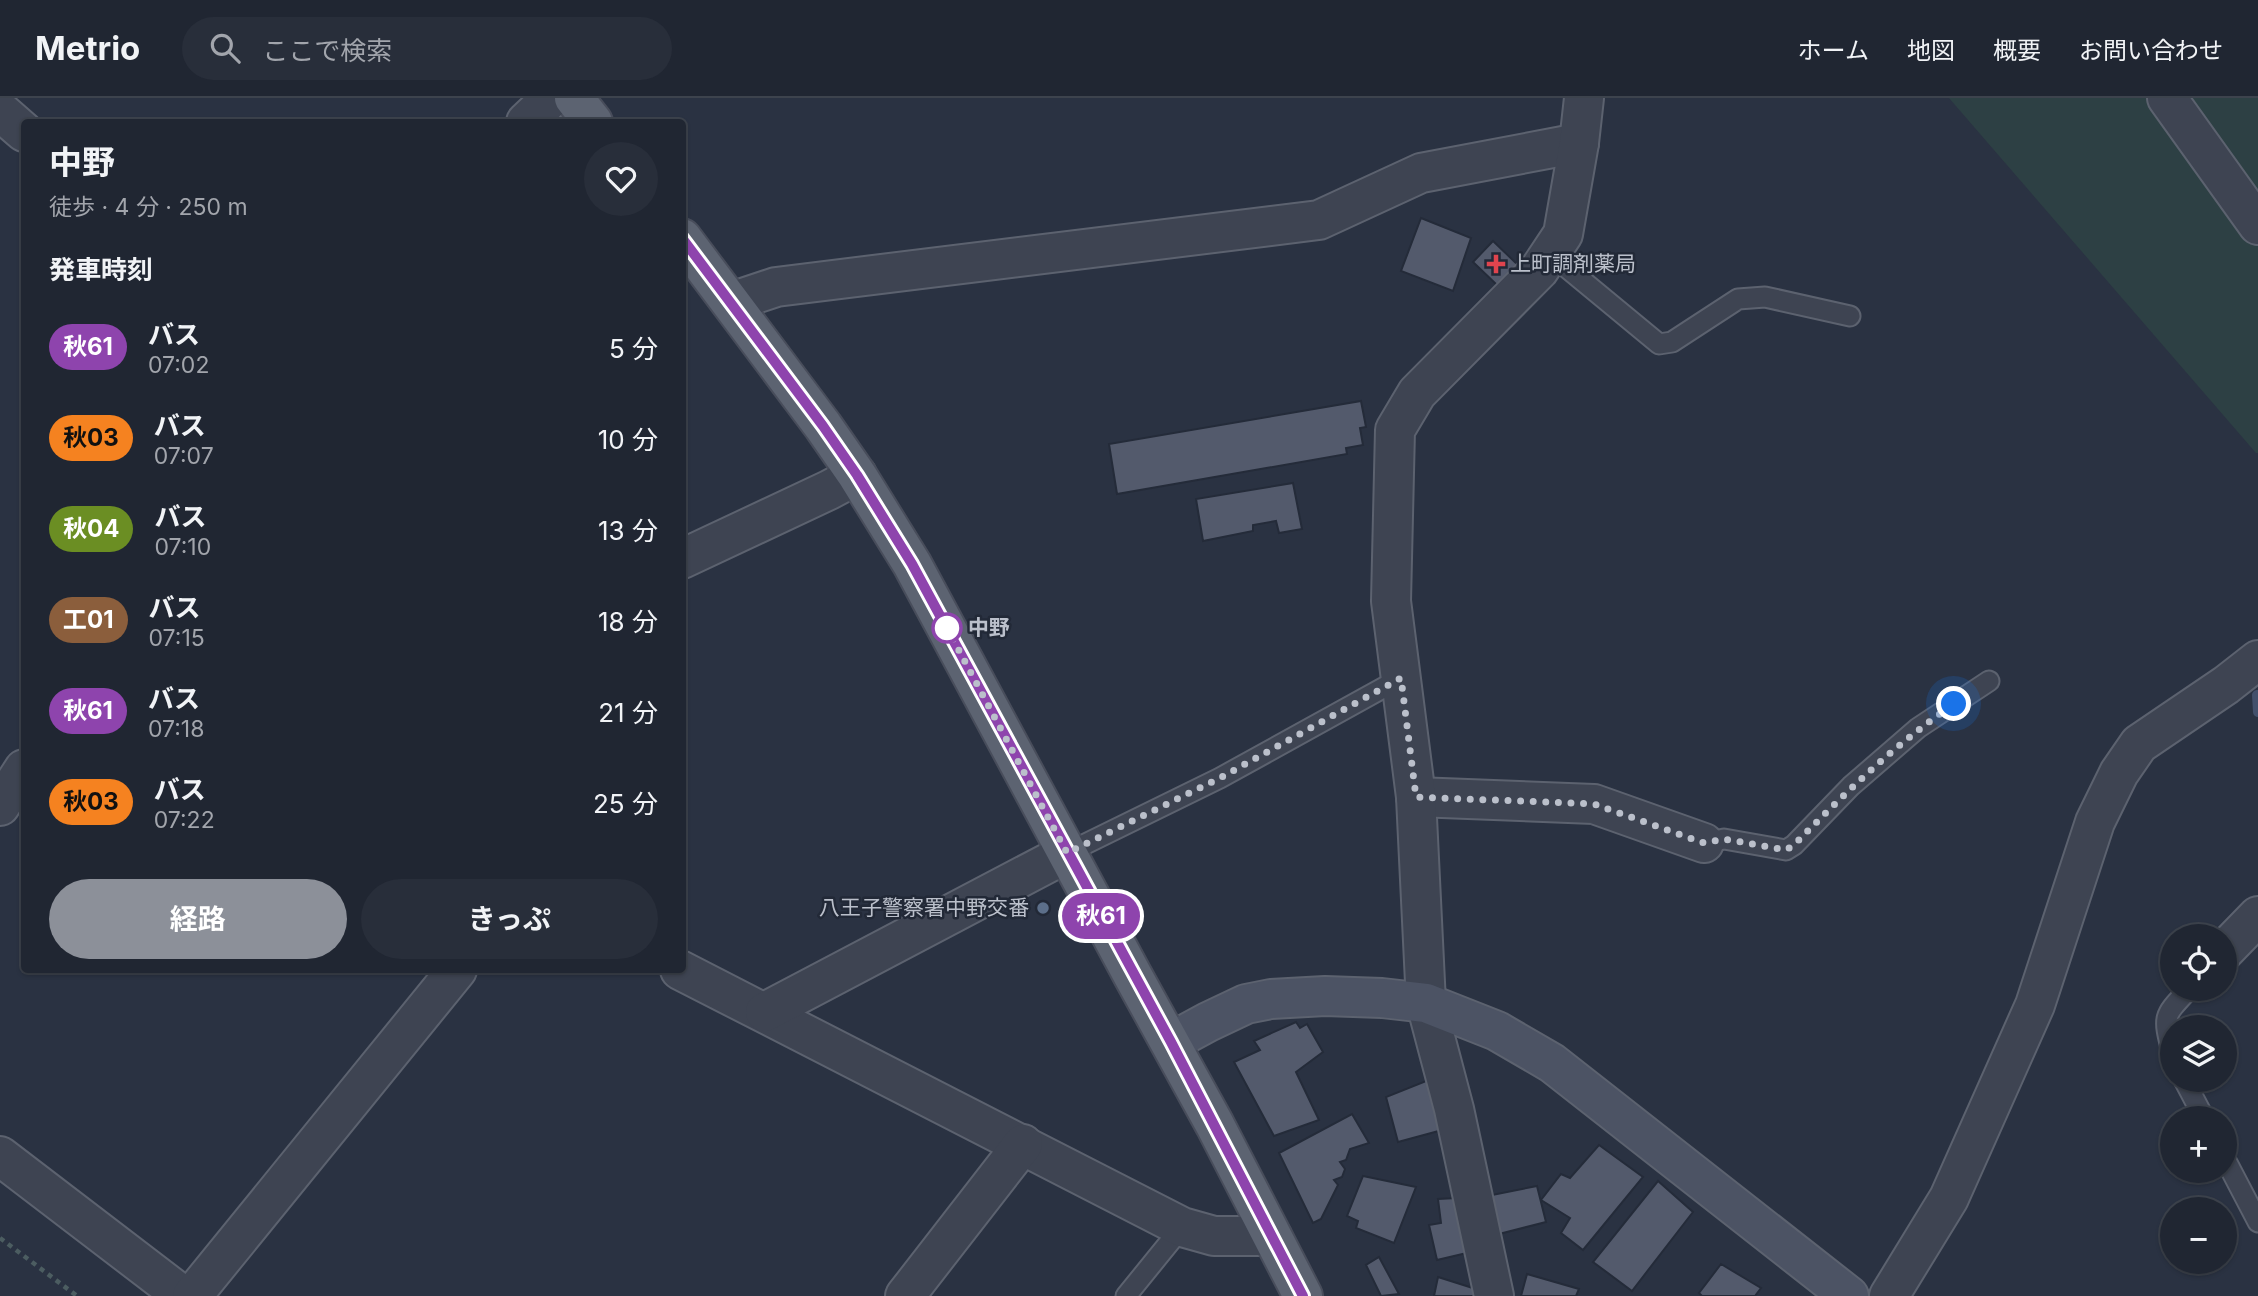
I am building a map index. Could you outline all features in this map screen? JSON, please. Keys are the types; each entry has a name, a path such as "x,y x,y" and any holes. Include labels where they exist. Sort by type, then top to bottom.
{"main road":[{"path":"574,98 591,119"},
{"path":"686,243 792,382 857,475 912,564 1171,1042 1303,1296"}],"street":[{"path":"529,119 551,98"},
{"path":"1494,1296 1454,1109 1426,1003 1416,797 1391,601 1395,430 1417,393 1539,270 1563,234 1584,98"},
{"path":"2167,98 2258,225"},
{"path":"0,111 21,129"},
{"path":"732,302 776,287 1319,220 1421,173 1579,143"},
{"path":"686,557 857,475"},
{"path":"1889,1296 1949,1198 2035,1005 2095,822 2119,773 2139,744 2258,660"},
{"path":"0,806 21,774"},
{"path":"1416,797 1594,804 1704,843"},
{"path":"765,1012 1067,853"},
{"path":"2237,938 2258,916"},
{"path":"192,1296 455,973"},
{"path":"686,973 1182,1227 1214,1236 1272,1236"},
{"path":"1171,1042 1246,1004 1271,999 1325,996 1426,1003 1497,1031 1552,1063 1849,1296"},
{"path":"905,1296 1023,1144"},
{"path":"0,1156 183,1296"}],"lane":[{"path":"1550,254 1659,344 1672,342 1738,299 1765,297 1850,316"},
{"path":"1067,853 1220,778 1401,678"},
{"path":"1704,843 1724,839 1786,850 1852,786 1918,728 1989,681"},
{"path":"2167,1015 2178,1001"},
{"path":"2237,1182 2258,1222"},
{"path":"1126,1296 1182,1227"}],"path":[{"path":"0,1238 77,1296"}],"green space":[{"path":"1949,98 2258,98 2258,453 2256,453"}],"building":[{"path":"1421,218 1471,238 1453,291 1401,271"},
{"name":"上町調剤薬局","path":"1493,241 1519,266 1498,286 1473,262"},
{"path":"1361,401 1366,427 1360,428 1363,445 1346,448 1347,454 1117,494 1109,444"},
{"path":"1293,483 1302,529 1279,533 1276,521 1253,525 1253,531 1203,541 1196,499"},
{"path":"1296,1022 1300,1028 1307,1024 1323,1052 1296,1072 1319,1120 1274,1136 1234,1062 1260,1050 1254,1041"},
{"path":"1431,1079 1446,1129 1398,1142 1386,1097"},
{"path":"1352,1114 1369,1143 1350,1149 1346,1160 1340,1162 1345,1169 1342,1177 1334,1180 1338,1185 1321,1219 1313,1223 1279,1153"},
{"path":"1599,1145 1643,1177 1583,1250 1561,1233 1570,1218 1541,1200 1561,1174 1570,1178"},
{"path":"1363,1176 1416,1187 1394,1243 1356,1228 1358,1221 1347,1216"},
{"path":"1658,1181 1693,1212 1632,1291 1593,1262"},
{"path":"1537,1186 1546,1222 1499,1234 1487,1196"},
{"path":"1457,1198 1471,1252 1437,1260 1429,1225 1441,1223 1438,1199"},
{"path":"1379,1257 1399,1294 1381,1296 1366,1265"},
{"path":"1721,1264 1761,1288 1755,1296 1702,1296 1699,1293"},
{"path":"1527,1274 1579,1289 1576,1296 1521,1296"},
{"path":"1438,1277 1479,1290 1477,1296 1434,1296"}],"waterway":[{"path":"2257,695 2258,712"}],"bus line":[{"name":"秋61","path":"686,243 823,426 912,564 1171,1042 1303,1296"}],"place":[{"name":"上町調剤薬局","path":"1496,264"},
{"name":"中野","path":"947,628"},
{"name":"八王子警察署中野交番","path":"1043,908"}],"route":[{"path":"947,628 1067,853 1220,778 1401,678 1416,797 1594,804 1704,843 1724,839 1786,850 1852,786 1918,728 1954,704"}]}
